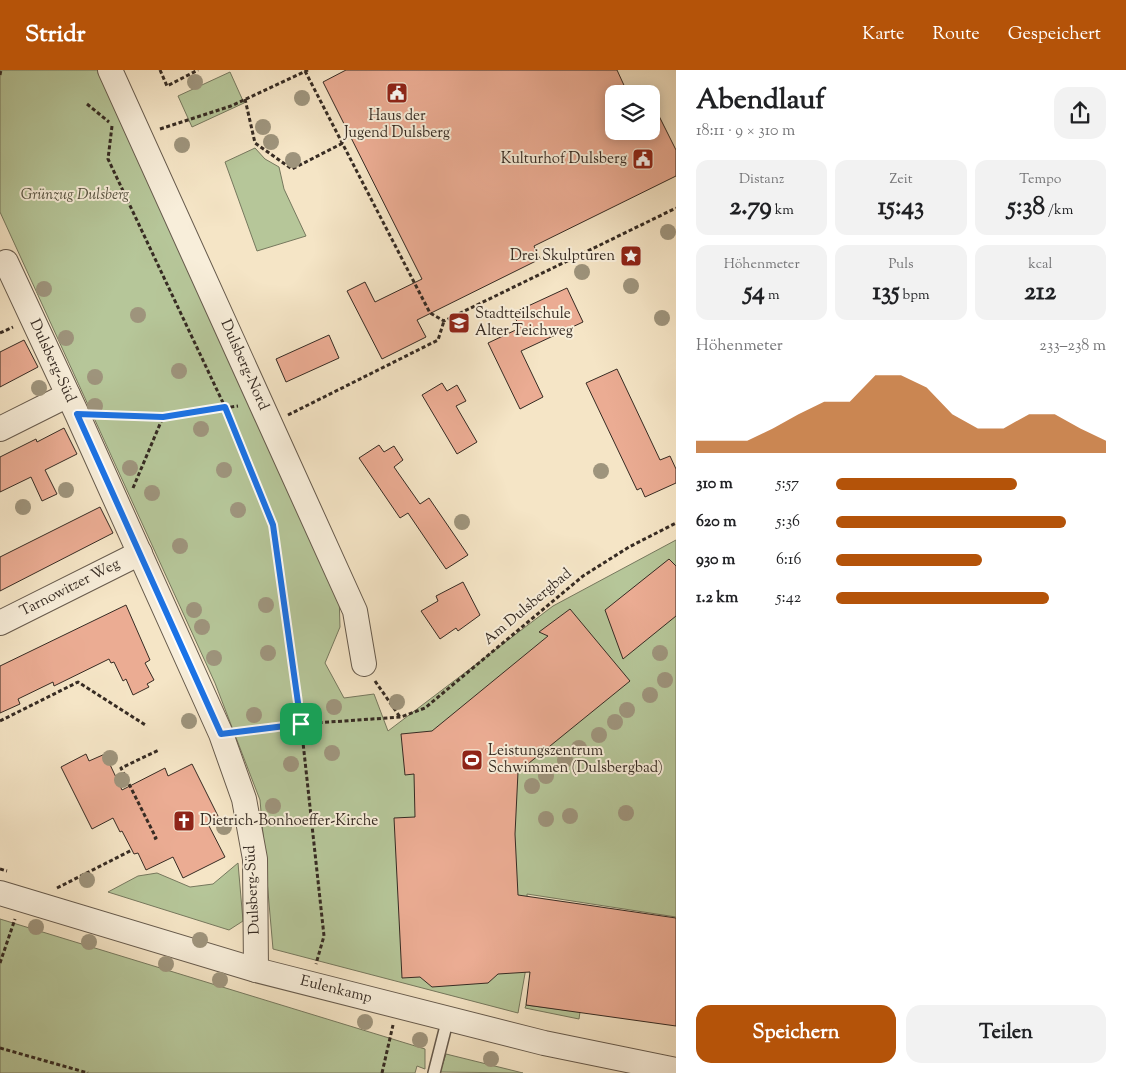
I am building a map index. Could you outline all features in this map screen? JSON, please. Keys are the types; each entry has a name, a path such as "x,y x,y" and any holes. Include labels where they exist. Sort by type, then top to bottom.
{"street":[{"name":"Dulsberg-Nord","path":"110,70 355,611 364,664"},
{"name":"Dulsberg-Süd","path":"6,262 73,404 221,734 244,799 255,859 256,970"},
{"path":"0,429 73,404"},
{"name":"Tarnowitzer Weg","path":"0,623 140,553"},
{"name":"Eulenkamp","path":"11,896 256,970 544,1043 676,1070"}],"lane":[{"path":"434,1073 448,1018"}],"path":[{"path":"0,75 1,70"},
{"path":"160,70 167,86 198,70"},
{"path":"140,136 231,106 307,71 430,312 444,321"},
{"path":"245,99 255,143 292,170 343,143"},
{"path":"108,115 112,124 108,159 225,407 273,525 301,724 324,936 316,964"},
{"path":"270,424 438,340 444,321 676,208"},
{"path":"73,404 163,417 225,407"},
{"path":"122,514 163,417"},
{"name":"Am Dulsbergbad","path":"221,734 301,724 401,717 425,708 583,576 629,547 676,523"},
{"path":"364,664 401,717"},
{"path":"0,721 78,682 147,726"},
{"path":"154,839 156,838 121,768 159,750"},
{"path":"56,888 132,850"},
{"path":"0,963 11,896"},
{"path":"382,1073 398,1005"},
{"path":"0,1048 88,1073"}],"green space":[{"name":"Grünzug Dulsberg","path":"0,70 99,70 339,594 340,627 325,663 344,698 374,694 388,731 553,606 676,540 676,917 527,894 529,951 518,1013 273,949 260,800 215,683 0,212"},
{"path":"230,72 244,103 192,127 178,96"},
{"path":"255,148 265,159 279,167 284,189 306,236 257,251 225,162"},
{"path":"238,863 243,921 229,930 108,892 138,876 157,873 190,887 213,884"},
{"path":"0,919 425,1049 425,1069 417,1066 415,1073 0,1073"},
{"path":"526,1005 580,1012 579,1019 525,1008"},
{"path":"446,1054 523,1073 440,1072"}],"building":[{"path":"346,70 617,70 624,85 605,85 605,140 660,140 660,118 676,150 676,176 534,246 540,259 417,320 426,337 382,359 347,291 365,282 375,302 422,279 323,82"},
{"path":"567,288 583,322 521,351 543,397 520,409 488,343 520,328 513,313"},
{"path":"329,335 339,358 286,382 276,359"},
{"path":"24,340 38,367 0,387 0,352"},
{"path":"617,369 660,460 670,456 676,469 676,483 645,497 641,488 637,490 586,383"},
{"path":"442,383 447,391 457,385 466,401 456,406 477,442 457,454 422,395"},
{"path":"64,428 77,454 45,470 57,494 42,501 31,477 0,492 0,457 36,439 37,442"},
{"path":"379,445 384,452 394,446 403,460 394,467 420,504 429,498 468,555 446,569 408,513 400,518 359,458"},
{"path":"100,507 113,533 0,591 0,557"},
{"path":"669,559 676,566 676,616 623,659 605,610"},
{"path":"463,582 480,615 458,631 456,628 440,639 421,611 438,601 436,596"},
{"path":"126,605 150,660 145,663 154,680 147,684 149,687 133,695 126,679 123,681 114,662 111,663 109,659 54,686 53,682 18,699 20,704 0,713 0,666"},
{"name":"Leistungszentrum Schwimmen (Dulsbergbad)","path":"570,609 630,681 518,772 515,834 518,895 676,918 676,1026 526,1005 530,972 498,974 488,983 432,987 420,977 402,978 394,818 415,817 414,774 405,775 401,734 432,731 548,636 539,632"},
{"path":"86,754 89,761 105,754 122,790 165,768 168,776 192,764 219,818 208,824 225,857 183,878 173,857 146,870 138,853 134,854 113,818 92,829 61,767"}],"place":[{"name":"Haus der Jugend Dulsberg","path":"397,93"},
{"name":"Kulturhof Dulsberg","path":"643,159"},
{"name":"Drei Skulpturen","path":"631,256"},
{"name":"Stadtteilschule Alter Teichweg","path":"459,323"},
{"name":"Leistungszentrum Schwimmen (Dulsbergbad)","path":"472,760"},
{"name":"Dietrich-Bonhoeffer-Kirche","path":"184,821"}],"route":[{"path":"225,407 273,525 301,724 221,734 77,414 163,417 225,407"}]}
